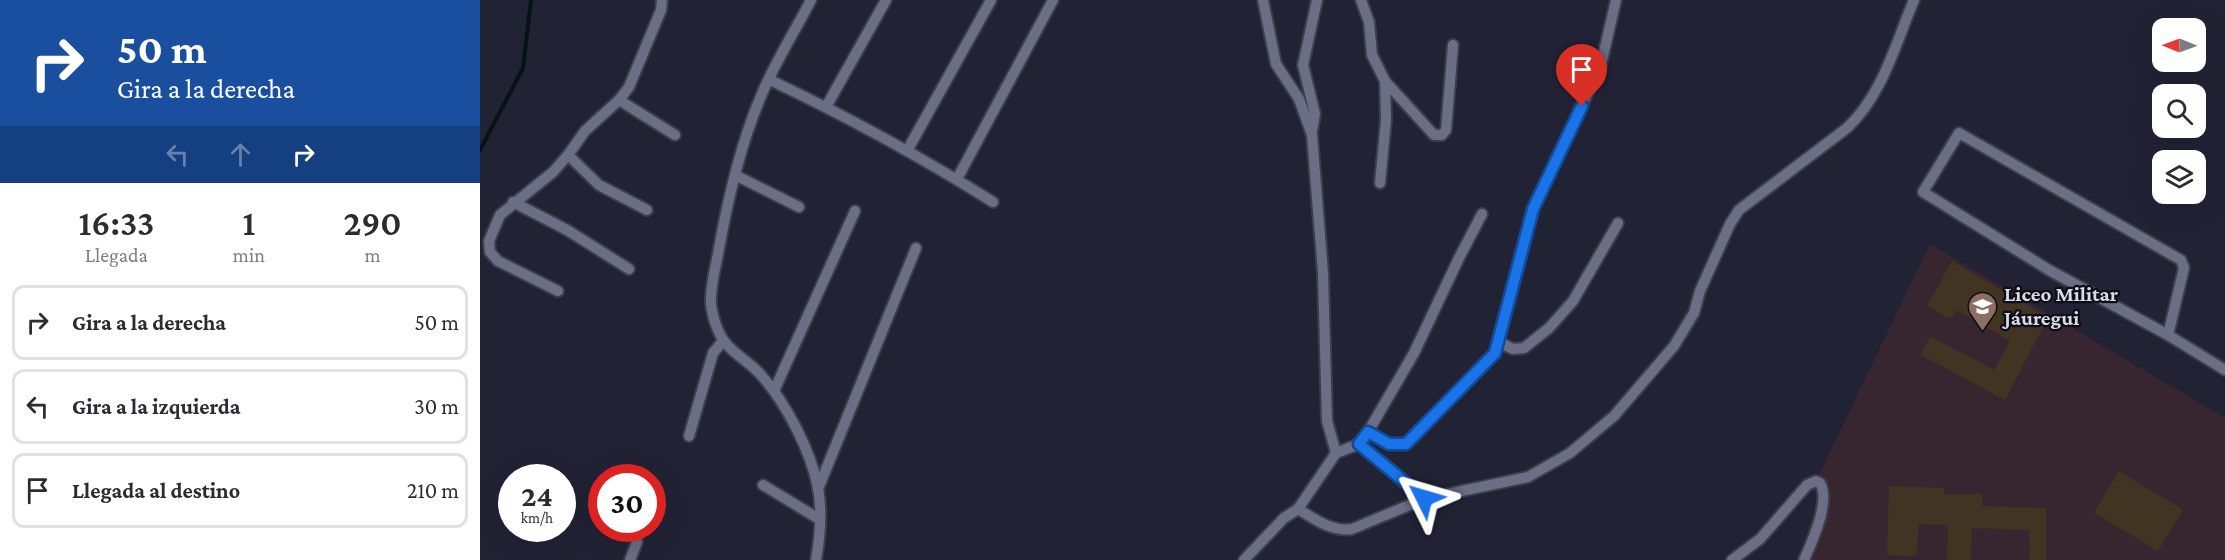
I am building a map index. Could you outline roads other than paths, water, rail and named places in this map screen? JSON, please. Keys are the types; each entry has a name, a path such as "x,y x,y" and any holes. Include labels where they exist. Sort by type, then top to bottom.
{"street":[{"path":"558,291 498,261 490,252 489,241 500,215 513,202 544,180 568,155 592,123 619,100 629,87 661,10 662,0"},
{"path":"811,0 759,100 735,175 712,286 711,302 713,318 723,340 729,348 757,371 774,391 792,420 814,472 818,489 819,519 816,560"},
{"path":"826,106 886,0"},
{"path":"908,151 991,0"},
{"path":"957,179 1053,0"},
{"path":"1263,0 1276,64 1299,99 1312,135"},
{"path":"1317,0 1303,65 1315,114 1312,135 1323,273 1328,421 1336,453"},
{"path":"1361,0 1369,22 1372,56 1385,81 1434,135 1442,135 1446,130 1453,45"},
{"path":"1368,432 1389,444 1406,444 1495,353 1533,209 1601,65 1617,0"},
{"path":"1298,509 1329,527 1352,529 1424,498 1528,477 1569,453 1614,416 1674,346 1686,328 1730,224 1739,210 1847,129 1870,102 1881,83 1914,0"},
{"path":"770,80 826,106 957,179 993,202"},
{"path":"1380,183 1386,120 1385,81"},
{"path":"619,100 675,135"},
{"path":"2168,335 2184,268 2181,260 1959,133 1923,192 2049,270 2168,335 2225,370"},
{"path":"568,155 599,185 647,210"},
{"path":"735,175 799,207"},
{"path":"513,202 567,230 629,269"},
{"path":"774,391 855,211"},
{"path":"1244,560 1284,518 1298,509 1336,453 1359,444 1368,432 1414,353 1458,258 1482,214"},
{"path":"1499,342 1513,349 1524,348 1549,328 1573,301 1618,223"},
{"path":"818,489 916,248"},
{"path":"689,436 713,353 723,340"},
{"path":"1359,444 1424,498"},
{"path":"1732,560 1760,539 1807,485 1816,481 1823,487 1824,494 1816,534 1804,560"},
{"path":"763,485 819,519"},
{"path":"630,560 637,542"}],"waterway":[{"path":"480,150 523,68 531,0"}],"place":[{"name":"Liceo Militar Jáuregui","path":"1983,332"}]}
